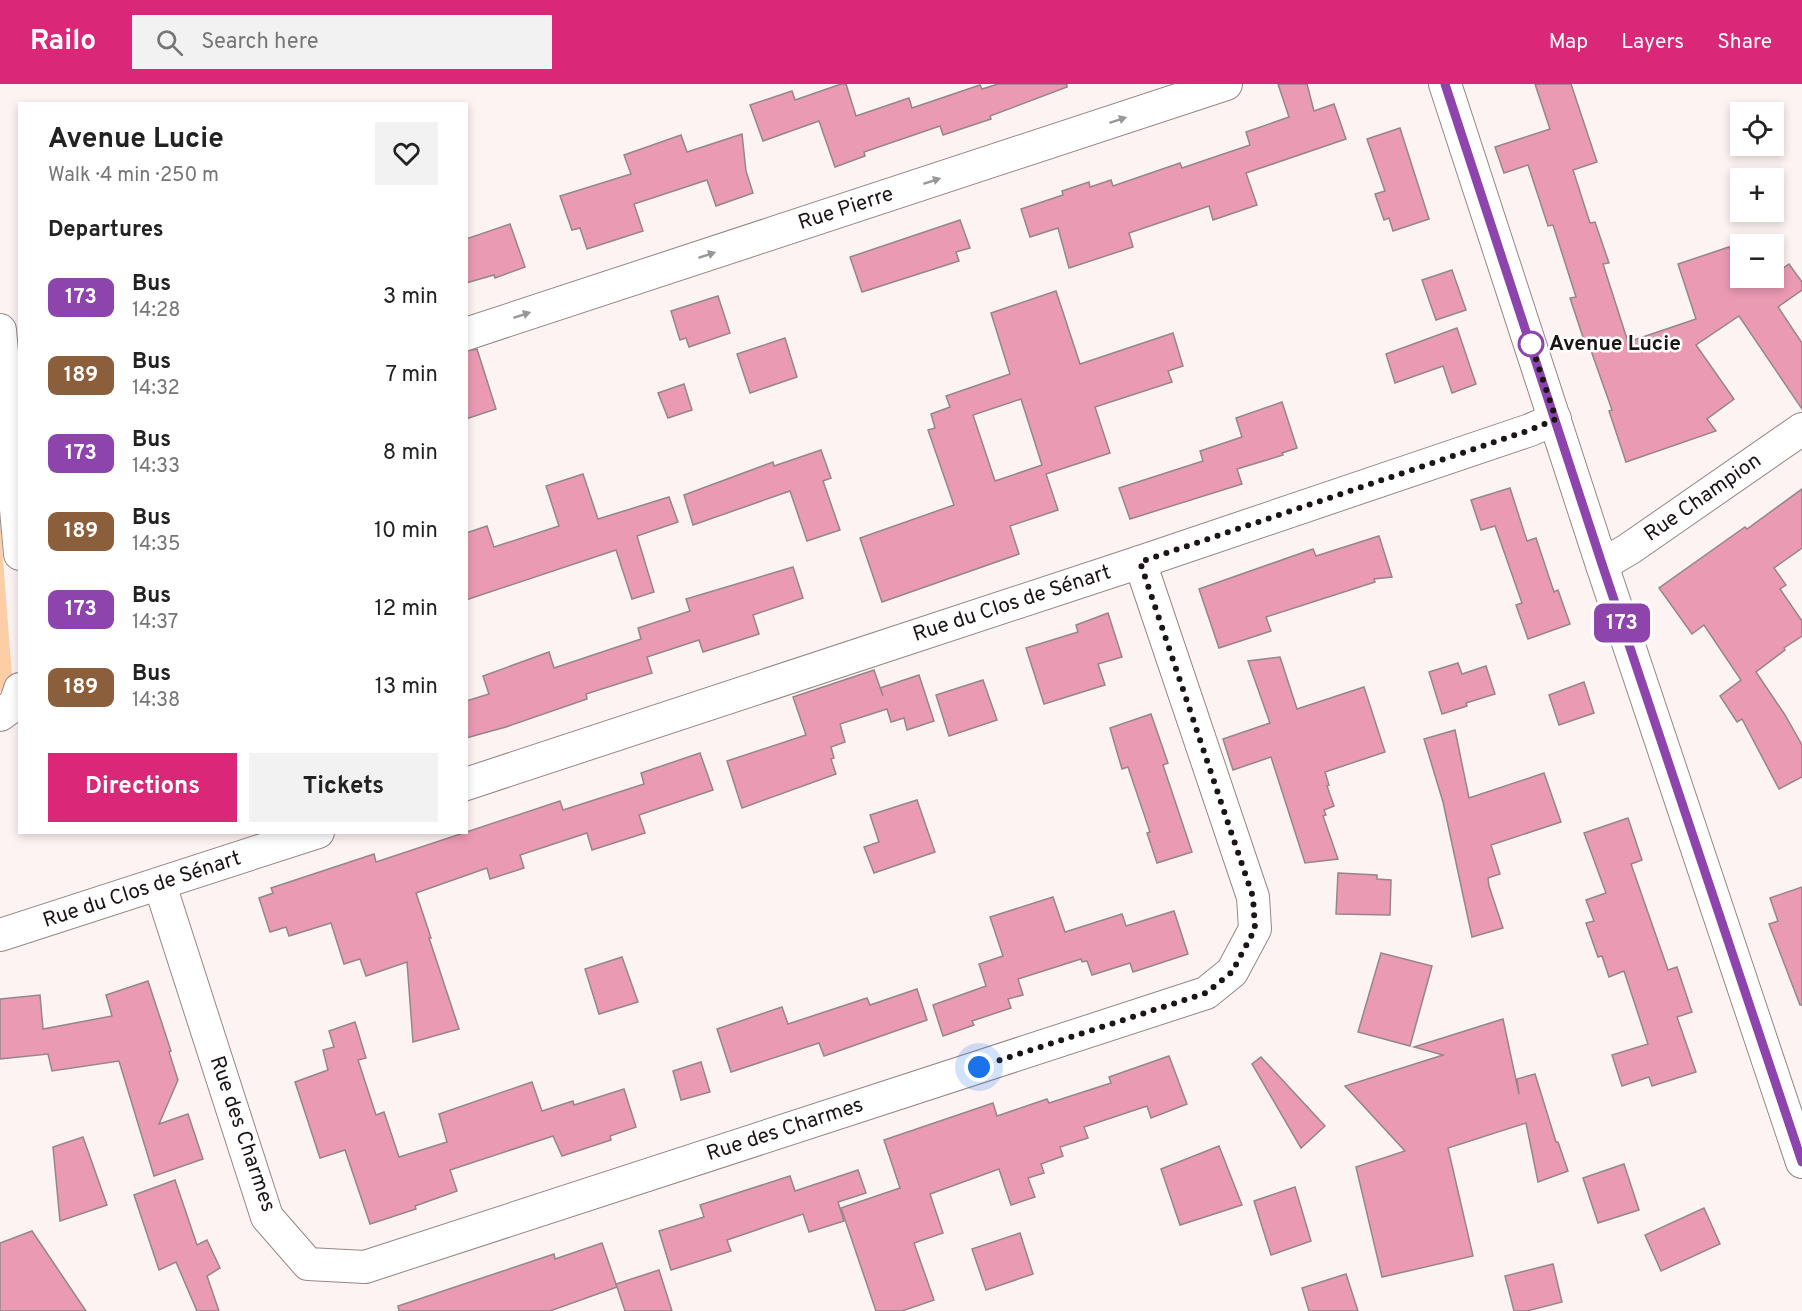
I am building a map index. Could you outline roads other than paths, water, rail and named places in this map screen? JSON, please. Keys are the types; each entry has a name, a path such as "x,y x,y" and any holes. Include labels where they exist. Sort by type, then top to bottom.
{"street":[{"name":"Rue Pierre","path":"468,333 1226,84"},
{"path":"1445,84 1602,564 1802,1162"},
{"path":"0,330 18,518"},
{"name":"Rue du Clos de Sénart","path":"468,782 1140,562 1530,430 1556,419"},
{"name":"Rue Champion","path":"1602,564 1629,549 1802,429"},
{"name":"Rue des Charmes","path":"160,885 267,1216 308,1264 365,1267 1206,993 1232,972 1255,929 1253,897 1140,562"},
{"path":"0,715 15,704 18,695"},
{"name":"Rue du Clos de Sénart","path":"0,935 312,834"}],"place":[{"name":"Avenue Lucie","path":"1531,344"}]}
